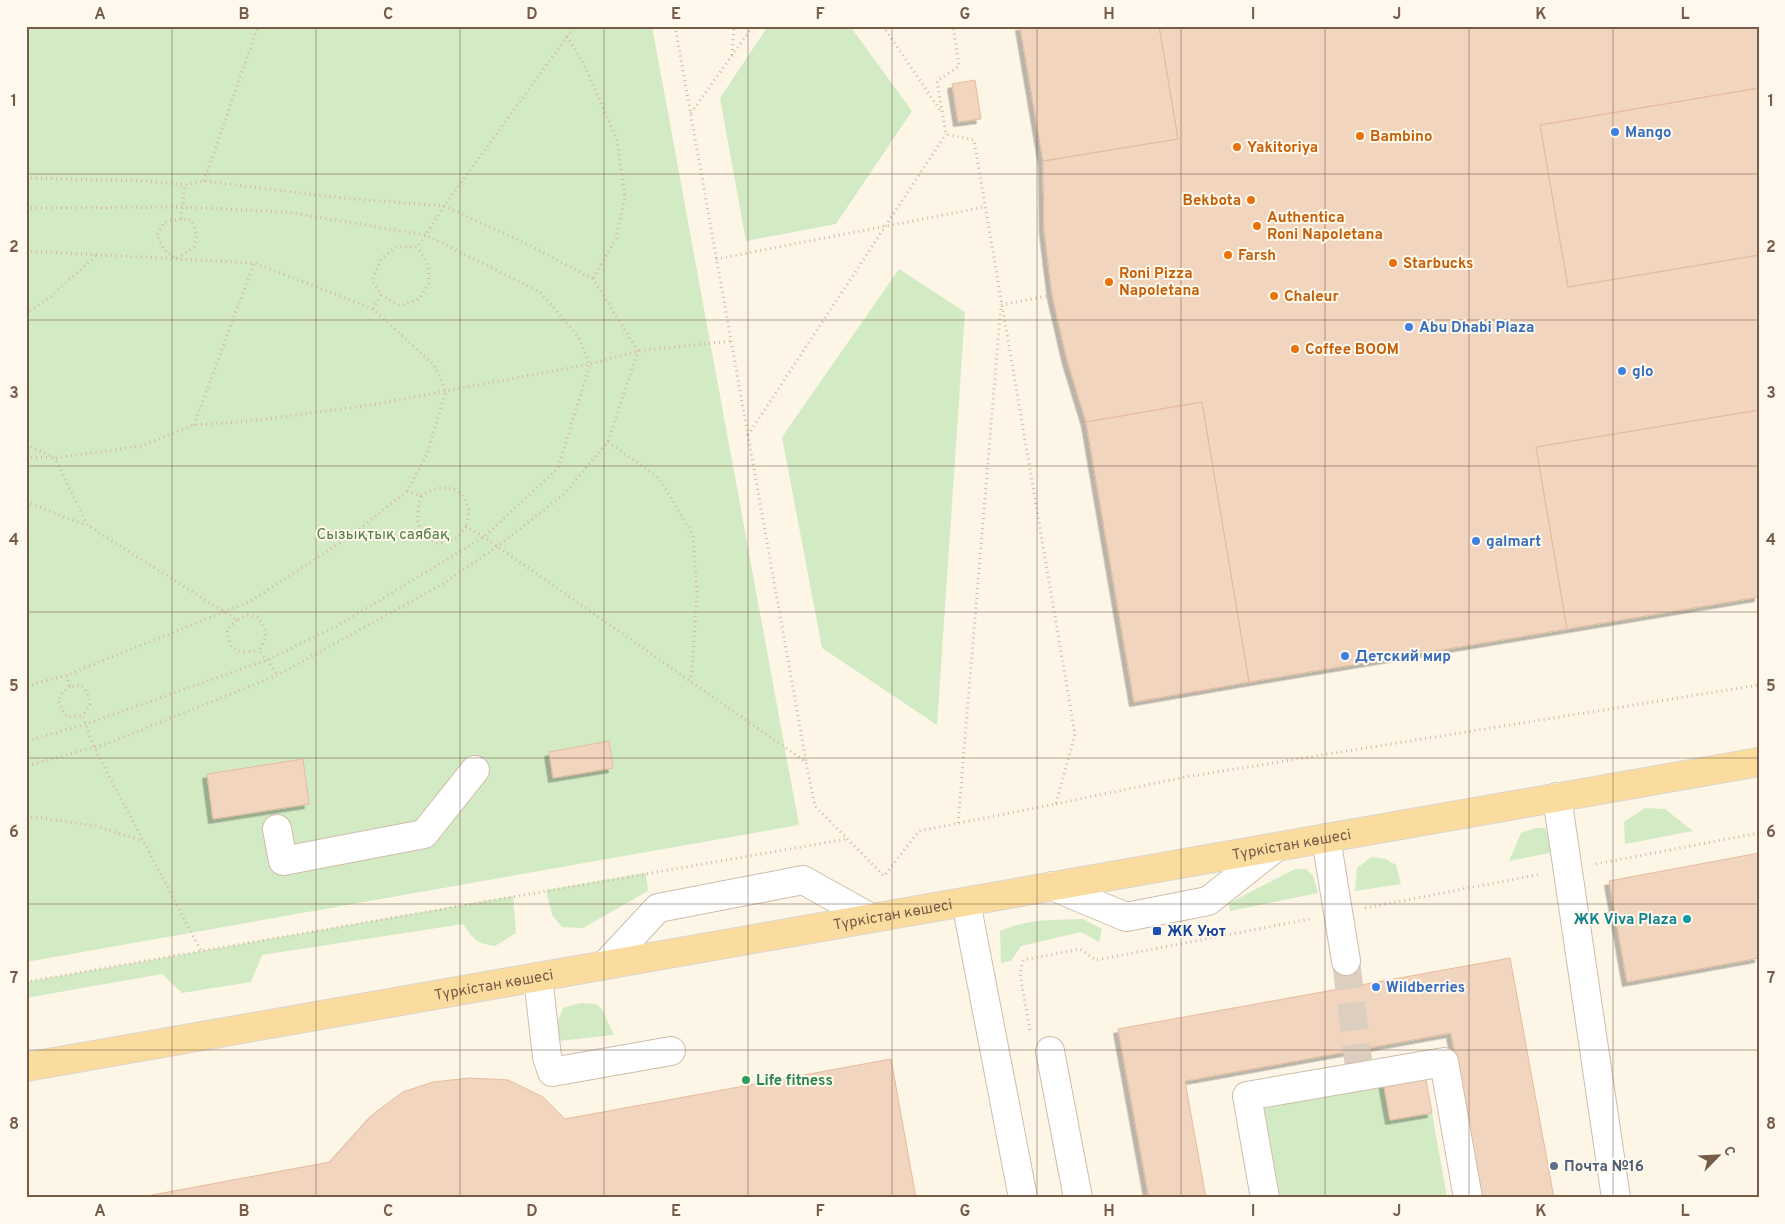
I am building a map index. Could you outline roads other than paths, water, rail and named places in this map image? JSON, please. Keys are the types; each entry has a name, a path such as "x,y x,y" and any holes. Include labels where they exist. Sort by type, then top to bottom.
{"main road":[{"name":"Түркістан көшесі","path":"26,1067 1759,762"}],"lane":[{"path":"277,829 283,861 424,834 475,770"},
{"path":"1557,797 1616,1198"},
{"path":"1326,838 1346,961"},
{"path":"1052,886 1126,917 1208,901 1276,847"},
{"path":"605,965 658,908 803,880 870,918"},
{"path":"966,902 1023,1198"},
{"path":"538,977 547,1057 552,1072 671,1051"},
{"path":"1050,1052 1078,1198"},
{"path":"1265,1198 1247,1096 1444,1062 1468,1198"}],"tunnel":[{"path":"1346,961 1360,1076"}],"place":[{"name":"Mango","path":"1615,132"},
{"name":"Bambino","path":"1360,136"},
{"name":"Yakitoriya","path":"1237,147"},
{"name":"Bekbota","path":"1251,200"},
{"name":"Authentica Roni Napoletana","path":"1257,226"},
{"name":"Farsh","path":"1228,255"},
{"name":"Starbucks","path":"1393,263"},
{"name":"Roni Pizza Napoletana","path":"1109,282"},
{"name":"Chaleur","path":"1274,296"},
{"name":"Abu Dhabi Plaza","path":"1409,327"},
{"name":"Coffee BOOM","path":"1295,349"},
{"name":"glo","path":"1622,371"},
{"name":"galmart","path":"1476,541"},
{"name":"Детский мир","path":"1345,656"},
{"name":"ЖК Viva Plaza","path":"1687,919"},
{"name":"ЖК Уют","path":"1157,931"},
{"name":"Wildberries","path":"1376,987"},
{"name":"Life fitness","path":"746,1080"},
{"name":"Почта №16","path":"1554,1166"}],"park label":[{"name":"Сызықтық саябақ","path":"383,534"}]}
